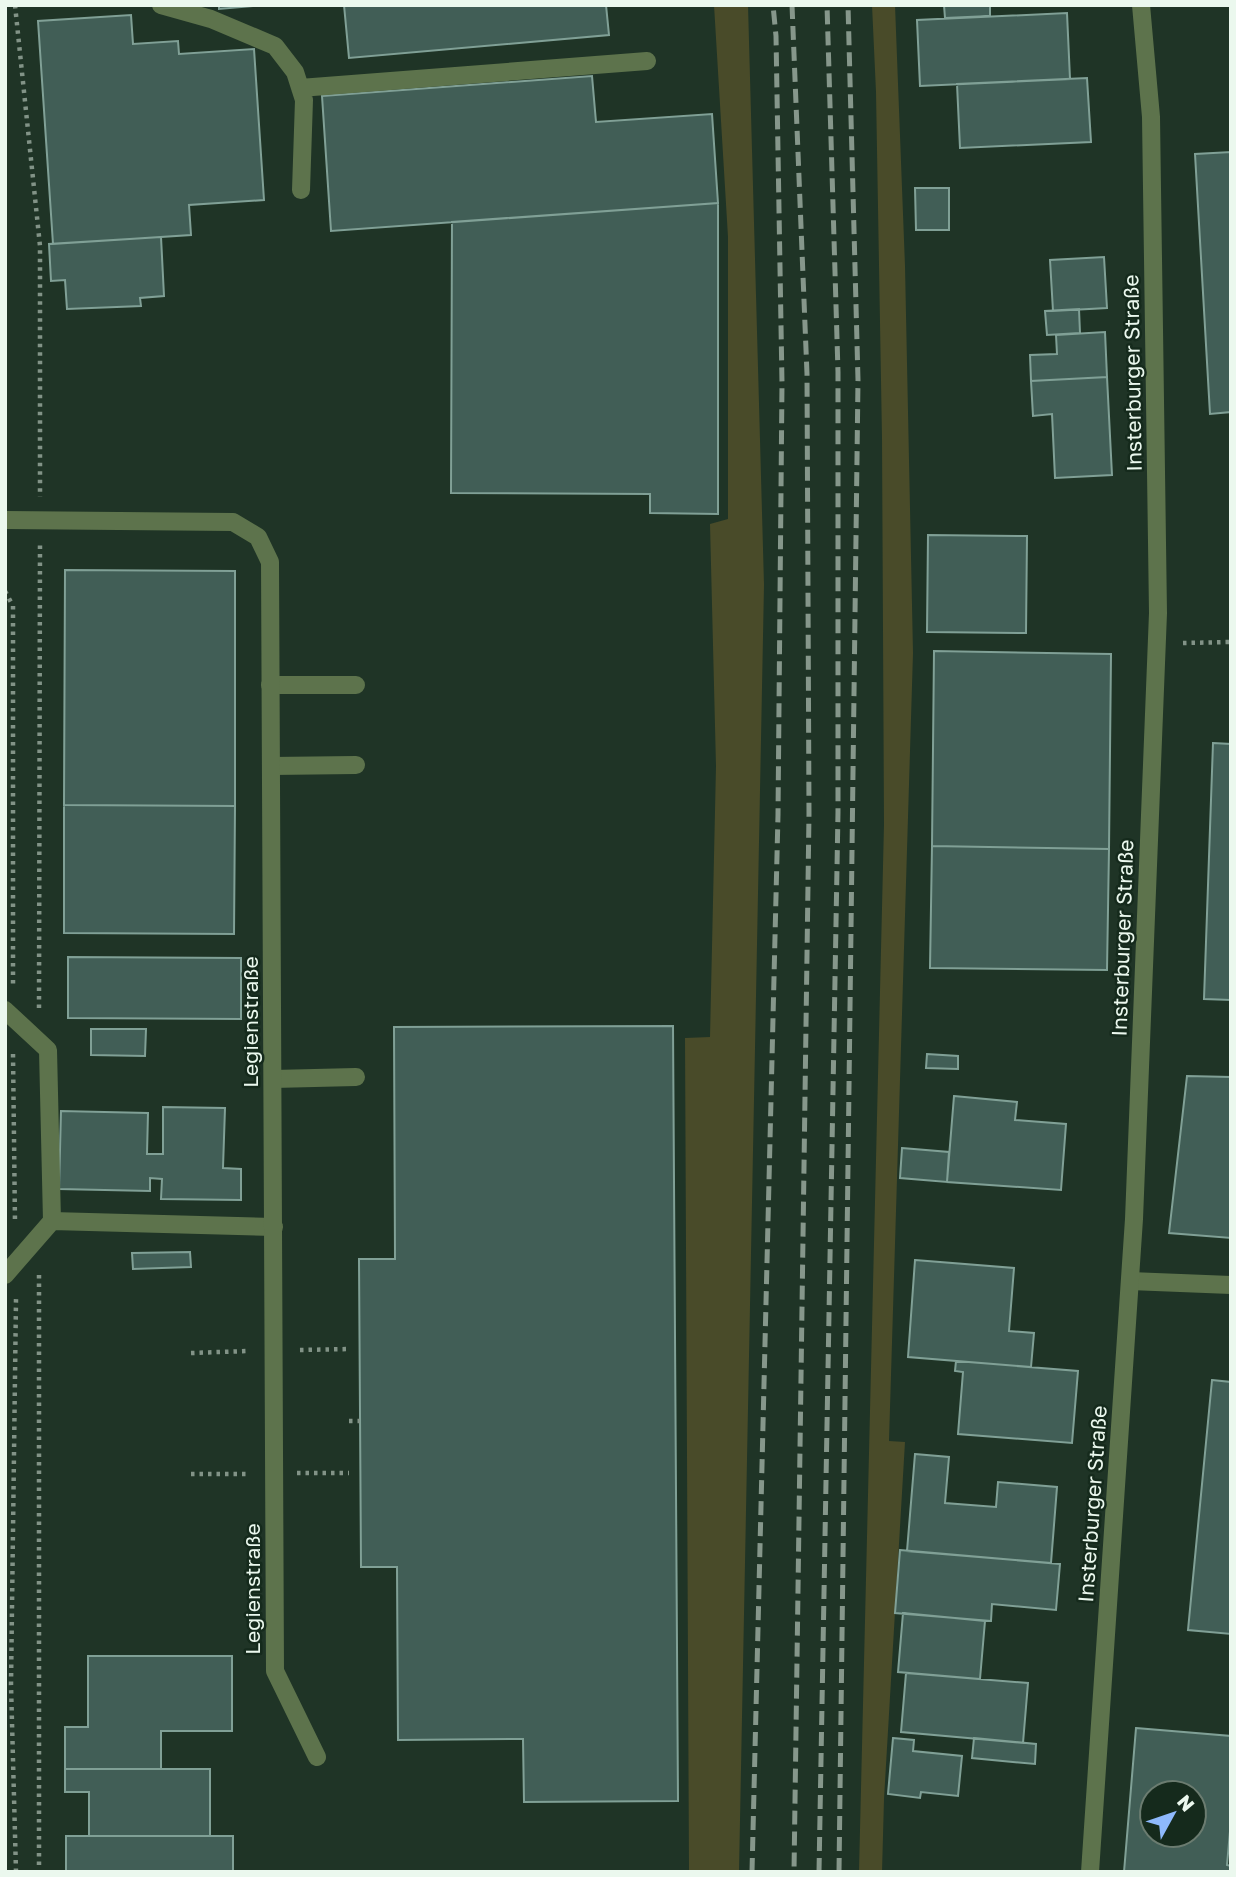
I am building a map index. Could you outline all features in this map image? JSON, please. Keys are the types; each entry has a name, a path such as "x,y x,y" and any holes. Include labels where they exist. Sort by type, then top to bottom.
{"street":[{"path":"161,5 211,19 275,46 295,72 304,100 300,190"},
{"name":"Insterburger Straße","path":"1090,1872 1130,1281 1157,643 1151,117 1141,5"},
{"path":"300,88 647,61"},
{"name":"Legienstraße","path":"5,520 233,522 258,537 270,562 275,1671 317,1757"},
{"path":"270,685 356,685"},
{"path":"271,766 356,765"},
{"path":"5,1010 43,1046 52,1221 5,1275"},
{"path":"273,1079 356,1077"},
{"path":"52,1221 274,1227"},
{"path":"1130,1281 1231,1285"}],"path":[{"path":"15,5 40,246 43,1046"},
{"path":"1157,643 1231,642"},
{"path":"39,1236 39,1872"},
{"path":"349,1421 360,1421"}],"green space":[{"path":"714,5 748,5 764,585 739,1872 689,1872 685,1038 710,1037 716,766 710,524 728,519 728,237"},
{"path":"872,5 895,5 905,266 913,653 889,1441 905,1442 882,1872 859,1872 884,824 882,438"}],"building":[{"path":"219,5 266,5 219,9"},
{"path":"344,5 606,5 609,35 349,58"},
{"path":"944,5 990,5 990,16 945,18"},
{"path":"1067,13 1070,79 920,86 917,20"},
{"path":"131,15 133,44 178,41 179,54 254,49 264,200 189,205 191,235 53,244 38,21"},
{"path":"592,76 596,122 712,114 718,203 331,231 322,96"},
{"path":"1087,78 1091,142 960,148 957,84"},
{"path":"1231,152 1231,412 1210,414 1195,154"},
{"path":"915,188 949,188 949,230 916,230"},
{"path":"718,203 718,514 650,513 650,494 451,493 452,222"},
{"path":"161,237 164,296 140,298 141,306 67,309 65,280 51,281 49,244"},
{"path":"1104,257 1107,308 1053,311 1050,260"},
{"path":"1079,309 1080,333 1047,335 1045,311"},
{"path":"1105,332 1107,377 1031,381 1030,355 1057,354 1056,335"},
{"path":"1107,377 1112,475 1055,478 1052,414 1033,416 1031,381"},
{"path":"928,535 1027,536 1026,633 927,632"},
{"path":"65,570 235,571 235,806 64,805"},
{"path":"934,651 1111,654 1109,849 932,846"},
{"path":"1213,743 1231,744 1231,1000 1204,999"},
{"path":"64,805 235,806 234,934 64,933"},
{"path":"932,846 1109,849 1107,970 930,968"},
{"path":"68,957 241,958 241,1019 68,1018"},
{"path":"673,1026 678,1801 524,1802 523,1739 398,1740 397,1567 361,1567 359,1259 395,1259 394,1027"},
{"path":"91,1029 146,1029 145,1056 91,1055"},
{"path":"927,1054 958,1056 958,1069 926,1068"},
{"path":"1187,1076 1231,1077 1231,1238 1169,1233"},
{"path":"954,1096 1017,1102 1015,1120 1066,1124 1061,1190 947,1182"},
{"path":"163,1107 225,1108 223,1168 241,1169 241,1200 161,1199 162,1179 150,1178 150,1191 59,1189 61,1111 148,1113 147,1154 163,1154"},
{"path":"902,1148 949,1152 947,1182 900,1178"},
{"path":"190,1252 191,1267 133,1269 132,1253"},
{"path":"915,1260 1014,1268 1009,1331 1034,1333 1031,1367 908,1357"},
{"path":"956,1361 1078,1371 1072,1443 958,1434 963,1372 955,1371"},
{"path":"1212,1380 1231,1382 1231,1634 1188,1630"},
{"path":"915,1454 949,1457 945,1503 996,1507 998,1482 1057,1487 1051,1563 907,1551"},
{"path":"900,1550 1060,1564 1056,1610 992,1604 991,1621 895,1613"},
{"path":"903,1613 985,1621 980,1679 898,1672"},
{"path":"88,1656 232,1656 232,1731 161,1731 161,1769 65,1769 65,1727 88,1727"},
{"path":"906,1673 1028,1683 1023,1743 901,1732"},
{"path":"1136,1728 1231,1736 1231,1820 1227,1865 1231,1866 1231,1872 1124,1872"},
{"path":"893,1738 914,1740 913,1751 962,1756 958,1796 921,1792 920,1798 888,1794"},
{"path":"974,1738 1036,1744 1035,1764 972,1758"},
{"path":"65,1769 210,1769 210,1836 89,1836 89,1792 65,1792"},
{"path":"66,1836 233,1836 233,1872 66,1872"}],"railway":[{"path":"752,1872 778,815 782,383 776,36 773,5"},
{"path":"792,5 807,374 809,814 794,1872"},
{"path":"819,1872 838,812 838,372 827,5"},
{"path":"839,1872 858,380 848,5"}]}
